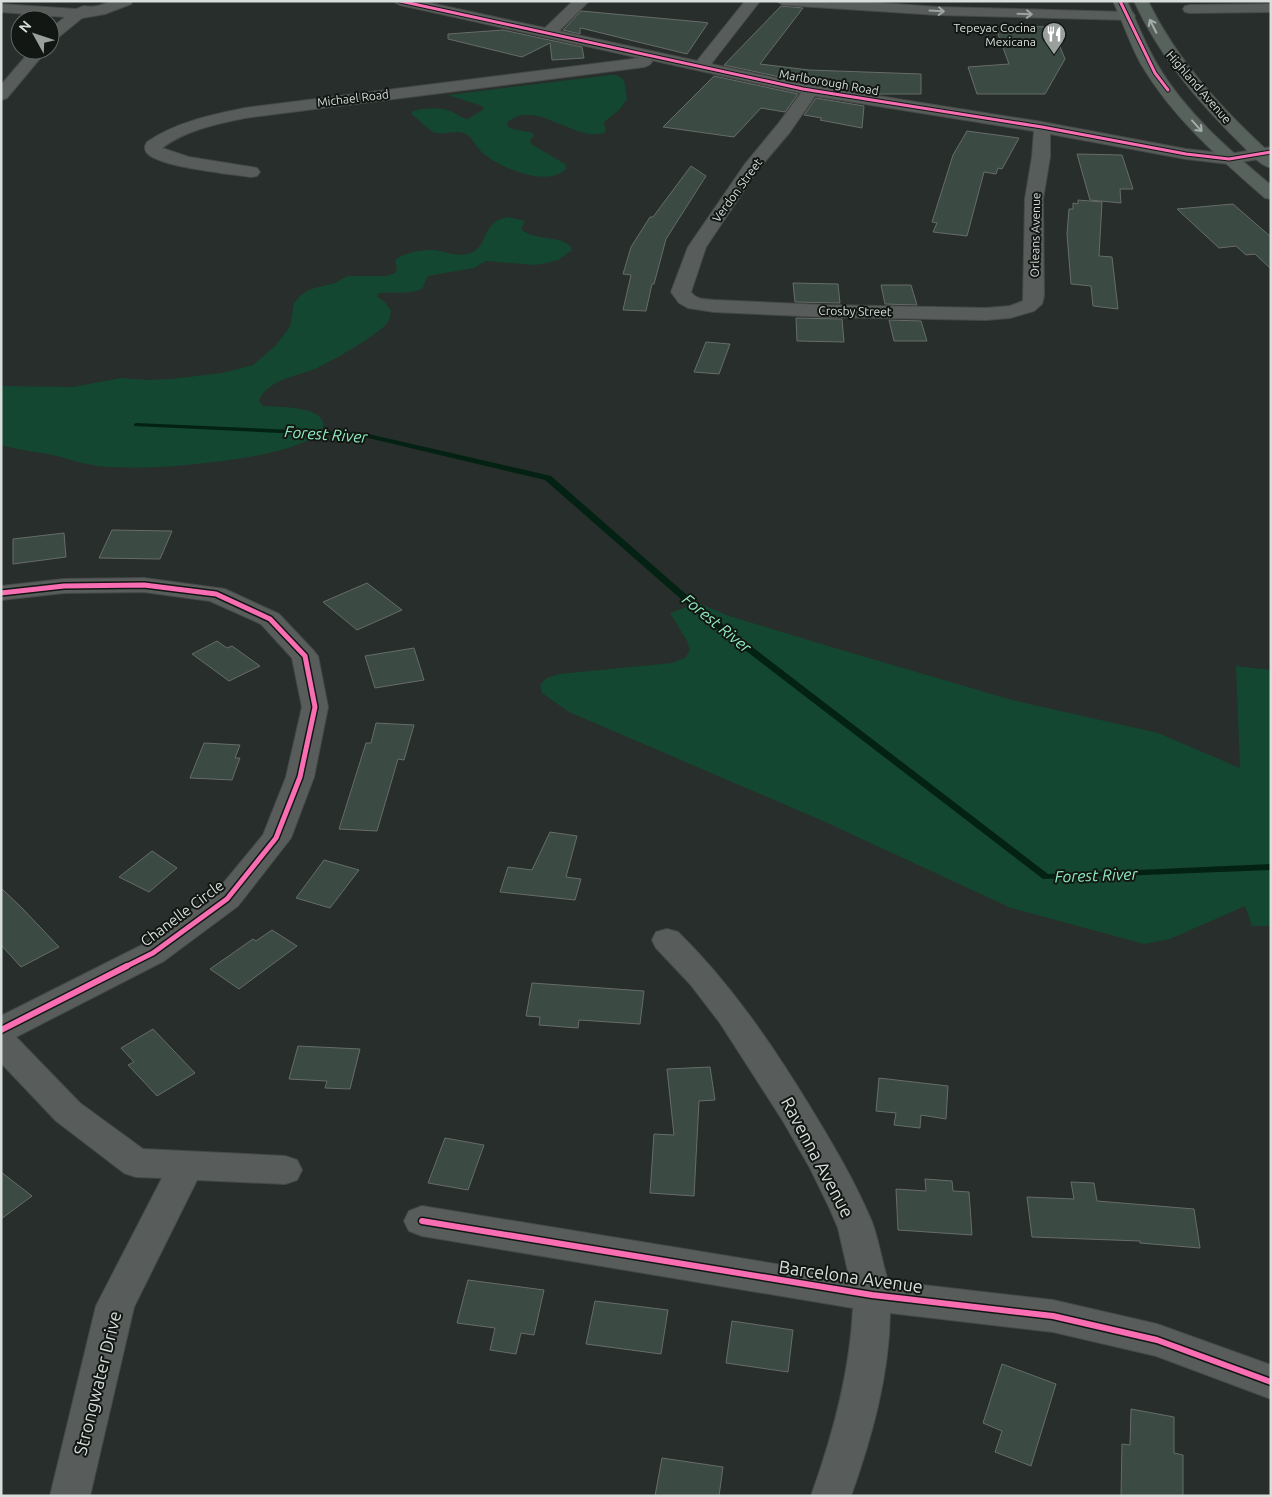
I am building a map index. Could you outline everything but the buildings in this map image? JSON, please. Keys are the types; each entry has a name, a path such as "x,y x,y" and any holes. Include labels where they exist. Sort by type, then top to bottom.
{"main road":[{"name":"Highland Avenue","path":"1120,1 1155,73 1196,124 1229,159 1271,194"},
{"name":"Highland Avenue","path":"1140,1 1170,55 1216,110 1268,158"},
{"path":"1238,131 1271,138"}],"street":[{"path":"60,28 87,8 104,1"},
{"path":"1,8 80,14 100,11 126,1"},
{"name":"Marlborough Road","path":"400,1 700,68 811,90 1042,127 1168,152 1229,159 1268,158"},
{"path":"547,34 582,1"},
{"path":"700,68 753,1"},
{"path":"783,1 938,11 1128,16"},
{"path":"1190,10 1271,8"},
{"path":"1,95 31,60"},
{"name":"Michael Road","path":"251,172 166,157 154,151 153,146 158,141 175,133 200,124 274,108 664,60"},
{"name":"Verdon Street","path":"686,299 681,292 696,247 751,168 784,128 811,90"},
{"name":"Orleans Avenue","path":"1025,308 1032,304 1034,296 1034,199 1041,157 1042,127"},
{"name":"Crosby Street","path":"686,299 695,304 714,306 826,311 986,314 1010,312 1025,308"},
{"name":"Chanelle Circle","path":"1,593 64,586 144,585 216,594 270,619 305,656 314,708 300,777 276,838 227,899 153,953 1,1030"},
{"name":"Ravenna Avenue","path":"667,940 680,952 723,1003 766,1064 813,1140 854,1224 872,1295 867,1359 860,1406 843,1465 831,1496"},
{"path":"1,1042 68,1112 136,1164 285,1170"},
{"name":"Strongwater Drive","path":"70,1496 115,1306 186,1166"},
{"name":"Barcelona Avenue","path":"422,1221 872,1295 1054,1316 1157,1340 1271,1382"}],"green space":[{"path":"617,75 624,80 627,99 620,109 604,122 606,132 595,134 582,132 543,117 530,115 518,116 507,123 509,128 533,133 534,136 530,140 531,144 565,164 566,169 548,177 524,174 501,165 482,152 466,134 459,132 436,133 411,114 417,110 436,108 453,112 462,118 468,119 484,109 482,106 448,95"},
{"path":"508,217 525,221 521,229 527,233 564,242 572,250 558,260 535,265 486,261 474,268 428,276 422,289 416,291 379,293 377,297 385,302 391,311 389,321 383,327 355,347 324,365 276,383 263,394 259,401 263,406 303,409 313,412 320,417 323,424 321,433 313,439 274,452 254,456 160,467 98,466 1,445 1,386 73,387 121,378 171,379 222,373 253,365 276,345 290,327 294,303 301,295 311,289 335,283 347,276 387,276 395,273 397,270 395,260 416,251 435,250 467,254 479,247 493,224"},
{"path":"698,603 729,616 1012,700 1158,733 1240,768 1236,666 1271,670 1271,926 1252,926 1245,906 1170,939 1144,944 1011,908 823,821 569,712 542,693 540,685 547,678 559,674 672,663 685,658 690,650 686,639 670,613"}],"waterway":[{"name":"Forest River","path":"136,425 364,435 548,478 701,612 1046,877 1271,867"}],"cycle path":[{"path":"400,1 803,89 1042,127 1186,154 1229,159 1271,152"},
{"path":"1120,1 1155,73 1168,90"},
{"path":"1,593 64,586 144,585 216,594 270,619 305,656 315,707 300,777 276,838 227,899 153,953 1,1030"},
{"path":"422,1221 872,1295 1053,1316 1157,1340 1271,1382"}],"place":[{"name":"Tepeyac Cocina Mexicana","path":"1054,55"}]}
